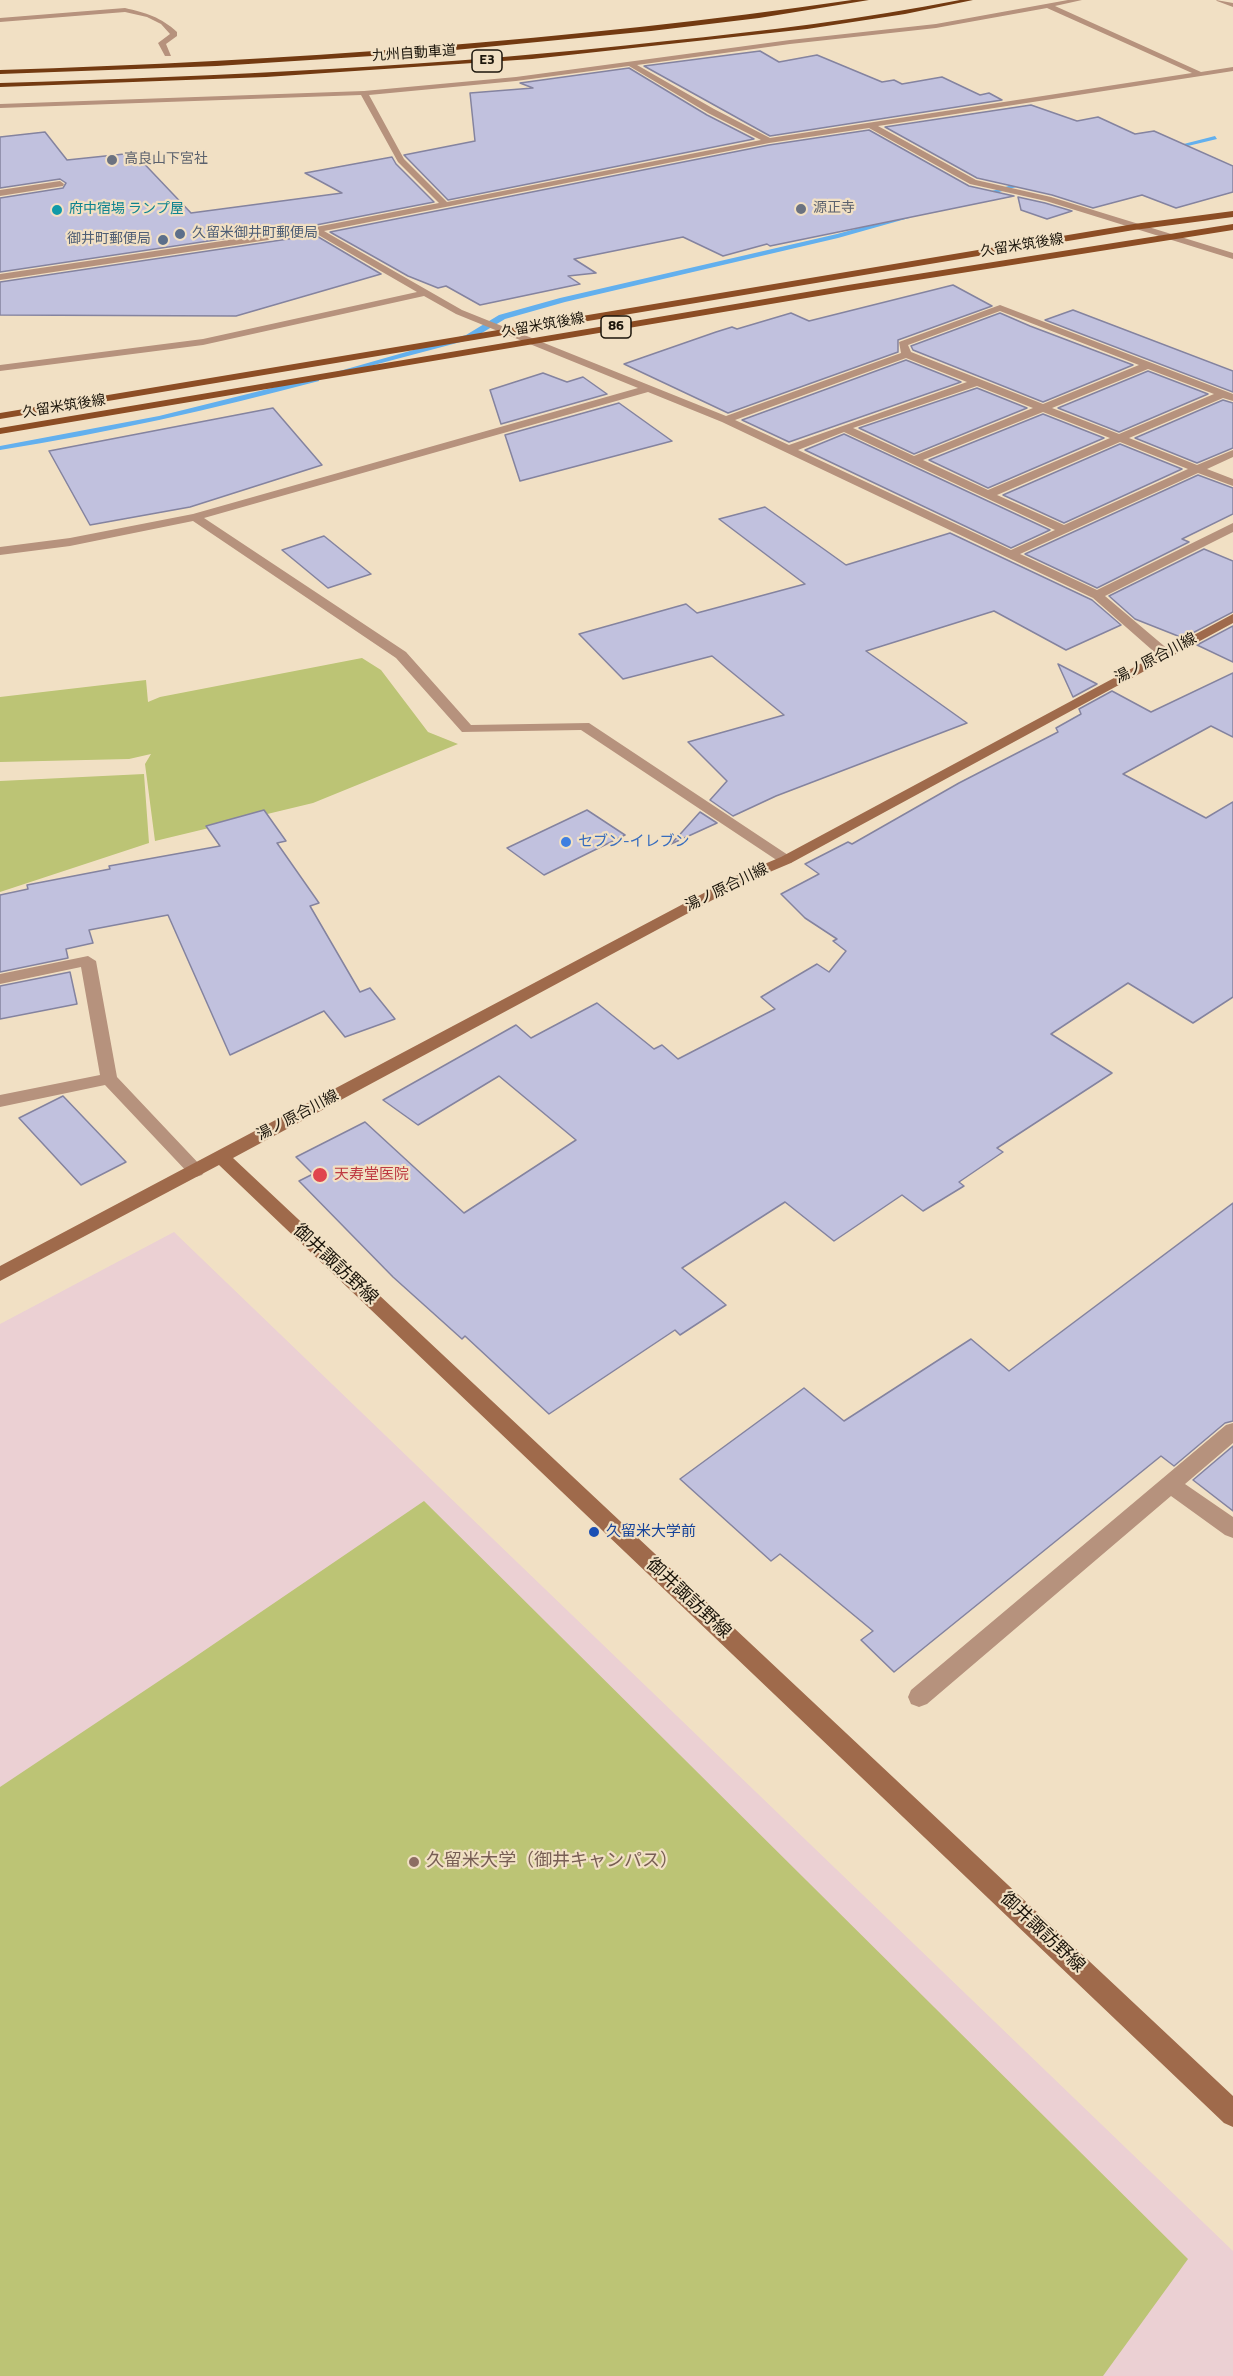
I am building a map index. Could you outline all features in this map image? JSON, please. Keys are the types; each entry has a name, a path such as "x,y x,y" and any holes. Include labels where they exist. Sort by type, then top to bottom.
{"highway":[{"name":"九州自動車道","path":"0,72 138,69 467,49 623,34 866,0"},
{"name":"九州自動車道","path":"0,85 316,74 483,62 642,47 799,28 970,0"}],"main road":[{"name":"久留米筑後線","path":"0,416 509,333 1134,227 1233,213"},
{"name":"久留米筑後線","path":"0,431 1233,227"},
{"name":"湯ノ原合川線","path":"221,1157 741,879 786,860 1233,618"},
{"path":"0,1274 221,1157"},
{"name":"御井諏訪野線","path":"221,1157 1233,2114"}],"street":[{"path":"0,106 364,93 516,79 790,42 936,26 1079,0"},
{"path":"1220,0 1233,5"},
{"path":"1049,6 1198,74"},
{"path":"0,20 113,10 139,12 163,23 174,34 162,43 168,54"},
{"path":"629,63 711,111 769,141"},
{"path":"0,277 153,256 315,230 769,141 868,124 1233,69"},
{"path":"364,93 401,160 446,206"},
{"path":"868,124 974,182 1048,199 1233,256"},
{"path":"0,193 60,184"},
{"path":"315,230 459,312 726,420 1097,595 1165,654"},
{"path":"0,368 202,342 425,293"},
{"path":"906,354 903,344 1000,308 1228,396"},
{"path":"726,420 906,354 1233,483"},
{"path":"915,460 1148,365"},
{"path":"789,449 977,382"},
{"path":"0,551 70,542 195,517 650,388"},
{"path":"989,494 1120,438 1228,396"},
{"path":"844,428 1065,530"},
{"path":"1009,555 1233,453"},
{"path":"195,517 400,655 467,729 584,726 786,860"},
{"path":"1097,595 1233,527"},
{"path":"0,979 88,961 109,1079 196,1171"},
{"path":"0,1101 109,1079"},
{"path":"919,1697 1233,1431"},
{"path":"1170,1484 1233,1529"}],"shaded area":[{"name":"久留米大学（御井キャンパス）","path":"174,1232 1233,2251 1233,2376 0,2376 0,1324"}],"green space":[{"path":"362,658 381,670 428,732 458,744 313,803 155,841 145,764 151,754 129,759 0,762 0,697 146,680 148,702 160,697"},
{"path":"144,774 149,843 0,892 0,781"},
{"name":"久留米大学（御井キャンパス）","path":"424,1501 1188,2259 1103,2376 0,2376 0,1787"}],"building":[{"path":"760,51 779,62 817,55 882,82 894,80 902,84 942,77 980,95 989,93 1002,100 770,136 644,66"},
{"path":"629,68 707,115 754,139 448,200 404,155 475,141 470,93 533,88 520,83"},
{"path":"1031,105 1077,121 1098,117 1135,134 1154,131 1233,166 1233,192 1176,208 1142,195 1093,208 1052,195 977,178 885,127"},
{"path":"869,130 969,186 1014,196 770,246 767,244 723,256 683,237 574,259 596,273 568,276 580,284 480,305 446,286 438,288 408,276 330,232 769,145"},
{"path":"45,132 67,160 134,153 191,213 342,193 305,173 392,157 396,164 434,202 316,225 0,272 0,198 63,188 66,183 60,179 0,188 0,137"},
{"path":"1018,197 1072,211 1047,219 1021,210"},
{"path":"315,235 381,274 236,316 0,315 0,282"},
{"path":"953,285 992,306 898,340 898,352 728,413 624,364 732,327 737,329 791,313 809,321"},
{"path":"1073,310 1233,371 1233,392 1045,320"},
{"path":"1000,313 1133,365 1043,402 913,350 911,346"},
{"path":"906,360 961,382 789,442 742,420"},
{"path":"1148,371 1208,394 1119,432 1058,408"},
{"path":"543,373 567,382 583,377 607,394 501,424 490,390"},
{"path":"977,388 1027,408 914,454 859,428"},
{"path":"1223,400 1233,403 1233,448 1197,463 1135,438"},
{"path":"619,403 672,441 520,481 505,435"},
{"path":"273,408 322,465 190,507 90,525 49,451"},
{"path":"1043,414 1104,438 988,488 929,460"},
{"path":"844,434 1050,530 1011,548 805,450"},
{"path":"1120,444 1182,469 1064,523 1003,495"},
{"path":"1198,475 1233,488 1233,514 1182,539 1189,542 1097,588 1025,554"},
{"path":"765,507 846,565 950,533 1092,600 1121,625 1066,650 994,611 866,651 967,723 776,796 733,816 710,800 727,781 688,742 784,715 712,656 623,679 579,634 686,604 697,613 805,584 719,519"},
{"path":"324,536 371,574 328,588 282,550"},
{"path":"1204,549 1233,561 1233,612 1183,638 1135,619 1109,596"},
{"path":"1233,626 1233,662 1197,645"},
{"path":"1058,664 1097,684 1073,697"},
{"path":"1233,673 1233,737 1211,726 1123,774 1206,818 1233,802 1233,997 1193,1023 1128,983 1051,1034 1112,1073 997,1148 1003,1152 959,1182 964,1186 923,1211 902,1195 834,1241 785,1202 682,1268 726,1305 680,1335 675,1330 549,1414 465,1336 462,1339 393,1277 299,1181 313,1174 296,1157 365,1122 464,1213 576,1140 499,1076 418,1125 383,1100 516,1025 531,1038 597,1003 654,1049 662,1045 678,1059 775,1009 761,997 817,964 829,972 846,951 833,941 837,939 805,918 781,894 819,874 805,864 848,842 852,844 959,783 1058,732 1056,728 1081,714 1079,709 1112,691 1151,712"},
{"path":"264,810 286,841 277,843 319,903 310,906 360,992 370,988 395,1019 345,1037 324,1011 230,1055 168,915 89,930 93,943 66,949 68,958 0,972 0,895 28,889 27,885 110,869 109,866 220,846 206,826"},
{"name":"セブン-イレブン","path":"587,810 625,835 544,875 507,848"},
{"path":"700,812 717,823 671,844 683,831"},
{"path":"70,972 77,1004 0,1019 0,986"},
{"path":"63,1096 126,1162 81,1185 19,1118"},
{"path":"1233,1203 1233,1421 1225,1423 1174,1466 1161,1456 894,1672 861,1640 873,1631 780,1554 771,1561 680,1479 804,1388 844,1421 971,1339 1009,1371"},
{"path":"1233,1446 1233,1511 1193,1480"}],"waterway":[{"path":"1167,149 1215,138"},
{"path":"978,196 1032,181"},
{"path":"340,372 469,337 502,317 563,300 838,236 907,217"},
{"path":"0,448 80,435 159,418 316,379"}],"place":[{"name":"高良山下宮社","path":"112,160"},
{"name":"源正寺","path":"801,209"},
{"name":"府中宿場 ランプ屋","path":"57,210"},
{"name":"久留米御井町郵便局","path":"180,234"},
{"name":"御井町郵便局","path":"163,240"},
{"name":"セブン-イレブン","path":"566,842"},
{"name":"天寿堂医院","path":"320,1175"},
{"name":"久留米大学前","path":"594,1532"},
{"name":"久留米大学（御井キャンパス）","path":"414,1862"}]}
